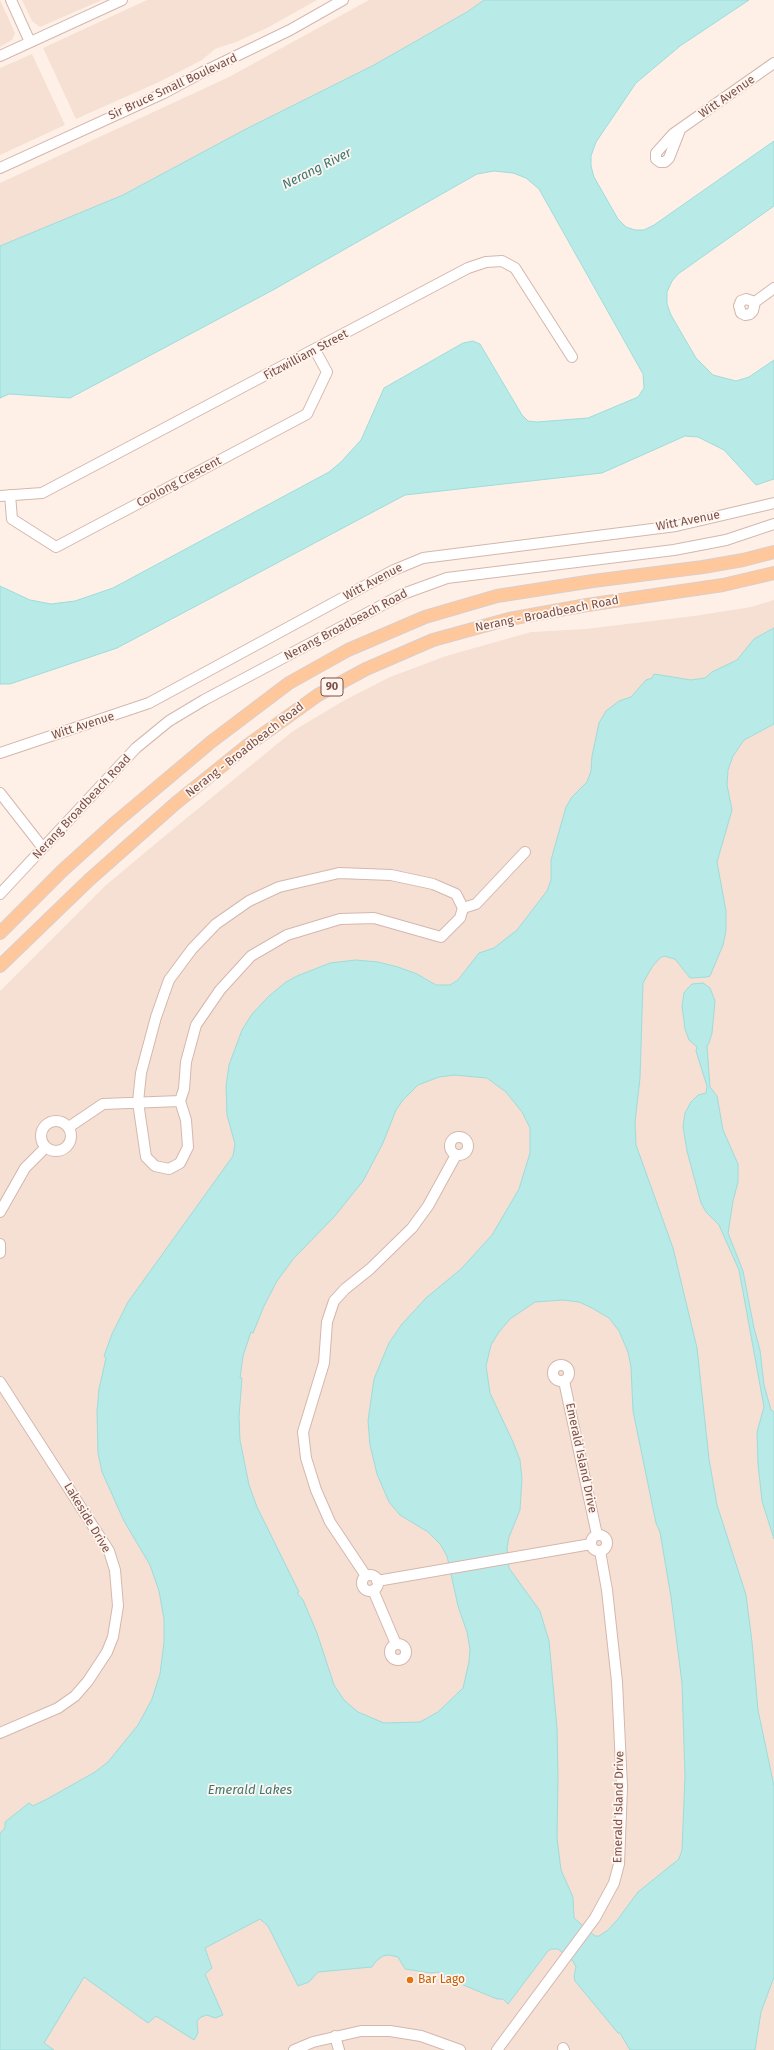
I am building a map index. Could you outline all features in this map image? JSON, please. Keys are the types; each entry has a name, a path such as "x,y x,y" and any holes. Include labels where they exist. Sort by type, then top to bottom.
{"main road":[{"name":"Nerang - Broadbeach Road","path":"0,933 62,871 116,822 205,746 289,683 348,650 425,617 497,596 593,581 703,567 743,560 774,552"},
{"name":"Nerang - Broadbeach Road","path":"0,966 90,880 176,803 248,745 318,695 366,669 434,640 509,619 587,605 730,583 774,573"}],"street":[{"path":"11,0 30,42"},
{"path":"0,56 120,0"},
{"name":"Sir Bruce Small Boulevard","path":"0,168 164,93 201,73 283,33 343,0"},
{"name":"Witt Avenue","path":"680,130 774,63"},
{"name":"Fitzwilliam Street","path":"5,496 42,493 468,268 486,262 502,261 515,268 572,357"},
{"path":"755,302 774,288"},
{"name":"Coolong Crescent","path":"5,496 12,519 56,547 307,414 327,372 315,350"},
{"name":"Witt Avenue","path":"0,753 149,703 394,570 422,558 676,526 774,502"},
{"name":"Nerang Broadbeach Road","path":"0,894 136,748 169,721 210,696 410,591 431,583 466,575 674,550 726,540 774,524"},
{"path":"0,793 43,848"},
{"path":"463,908 476,904 525,852"},
{"path":"339,874 391,875 433,884 456,894 463,908 460,918 441,937 374,918 340,919 287,935 251,956 220,990 196,1025 186,1062 184,1089 180,1101 186,1120 188,1147 180,1163 169,1168 155,1166 146,1157 138,1102 141,1073 156,1017 169,980 192,949 216,924 249,901 279,887 339,874"},
{"path":"69,1127 103,1104 180,1101"},
{"path":"60,1121 69,1127 72,1138 66,1148 56,1151 46,1147 41,1137 42,1131 49,1122 60,1121"},
{"path":"0,1212 25,1168 46,1147"},
{"path":"366,1576 330,1522 316,1490 306,1458 304,1432 324,1363 327,1322 334,1301 345,1289 370,1269 412,1228 428,1206 456,1155"},
{"path":"0,1244 0,1253"},
{"name":"Emerald Island Drive","path":"564,1381 597,1534"},
{"name":"Lakeside Drive","path":"0,1382 109,1551 115,1570 118,1606 113,1637 107,1652 88,1682 75,1696 58,1708 0,1733"},
{"path":"597,1534 604,1536 607,1542 606,1547 600,1551 594,1549 591,1544 592,1538 597,1534"},
{"path":"366,1576 362,1581 363,1587 367,1591 375,1586 435,1571 591,1544"},
{"name":"Emerald Island Drive","path":"497,2050 595,1918 614,1883 619,1864 622,1786 616,1661 600,1551"},
{"path":"366,1576 373,1576 375,1586 396,1644"},
{"path":"294,2050 336,2036 361,2030 390,2031 421,2036 460,2050"},
{"path":"336,2036 339,2050"}],"shaded area":[{"path":"0,0 15,33 12,40 0,47"},
{"path":"22,0 102,0 40,27 32,21"},
{"path":"147,0 317,0 267,28 236,42 215,49 202,60 159,82 76,119 43,48"},
{"path":"369,0 484,0 467,12 374,65 244,130 123,195 0,246 0,183 229,77"},
{"path":"32,54 65,125 0,155 0,68"},
{"name":"Emerald Lakes","path":"774,600 774,2050 0,2050 0,991 105,886 293,731 343,701 390,677 446,656 531,632 585,629 694,616 751,607"}],"water":[{"name":"Nerang River","path":"484,0 749,0 680,46 636,83 596,142 591,156 591,166 594,177 618,219 626,227 635,230 644,230 654,225 774,141 774,206 678,274 672,281 667,292 667,304 671,315 696,358 713,375 736,381 749,377 774,360 774,479 756,485 724,450 698,437 685,436 602,473 405,495 117,648 10,684 0,684 0,586 30,600 51,604 75,601 113,588 329,472 341,462 361,440 384,388 463,343 473,341 480,344 522,415 528,421 537,422 588,418 638,397 644,388 643,374 539,189 526,178 513,173 494,171 477,174 273,290 70,398 9,394 0,398 0,246 123,195 244,130 374,65 467,12"},
{"name":"Emerald Lakes","path":"774,628 774,724 744,740 733,756 728,770 727,785 732,810 717,862 726,911 726,931 723,945 710,976 690,978 675,959 664,956 660,958 652,967 643,983 640,1078 635,1122 636,1145 673,1248 697,1348 709,1459 717,1505 746,1595 758,1710 774,1786 774,1977 761,2012 755,2050 630,2050 620,2033 618,2033 575,1981 574,1976 576,1967 573,1961 558,1949 551,1949 548,1951 508,2004 503,1999 497,1999 444,1977 439,1972 431,1973 405,1969 398,1957 389,1955 383,1956 376,1961 372,1967 318,1972 309,1982 298,1986 268,1926 260,1919 205,1948 212,1968 205,1974 223,2015 215,2018 207,2015 201,2017 197,2021 198,2033 194,2040 156,2016 148,2023 84,1977 44,2043 54,2050 0,2050 0,1833 5,1828 5,1822 29,1803 33,1806 49,1798 95,1772 108,1762 138,1725 152,1699 160,1674 164,1642 164,1619 159,1591 150,1565 124,1521 102,1472 98,1453 97,1412 99,1389 106,1358 104,1356 112,1334 128,1302 233,1156 235,1144 227,1115 226,1086 229,1065 242,1030 252,1014 269,996 286,982 330,963 356,960 378,962 417,974 436,985 450,985 458,980 479,953 494,948 517,930 547,891 551,880 551,860 566,807 572,797 587,782 591,771 592,756 599,723 606,711 619,701 631,697 646,680 652,678 654,674 691,680 705,678 712,672 737,660 754,639","holes":["454,1075 487,1078 506,1092 522,1112 530,1128 530,1153 519,1189 492,1235 461,1269 426,1298 402,1324 389,1343 374,1379 368,1421 370,1445 377,1474 389,1502 400,1515 428,1532 440,1544 447,1556 458,1606 467,1632 470,1649 469,1662 463,1688 438,1712 420,1722 384,1723 358,1712 344,1700 334,1685 317,1633 303,1600 297,1593 299,1592 257,1507 249,1485 240,1440 239,1417 242,1378 240,1378 243,1356 251,1332 253,1333 264,1306 277,1281 294,1258 334,1217 363,1181 383,1143 396,1110 403,1100 418,1085 439,1077","563,1300 579,1302 609,1318 619,1331 628,1352 631,1367 633,1411 656,1523 660,1532 671,1597 682,1683 685,1776 682,1850 679,1859 638,1892 618,1919 608,1930 599,1936 595,1936 574,1918 573,1897 561,1870 557,1838 557,1728 549,1641 540,1611 509,1568 507,1548 509,1537 520,1510 522,1479 520,1460 490,1393 486,1366 491,1345 499,1332 510,1319 535,1302"]},
{"path":"703,983 710,988 715,1001 712,1033 707,1046 710,1087 717,1096 723,1130 738,1164 738,1182 733,1201 728,1233 743,1271 754,1328 760,1350 764,1385 771,1410 774,1412 774,1539 762,1501 758,1464 757,1432 764,1407 739,1270 719,1225 706,1212 701,1203 687,1151 683,1126 685,1113 691,1102 698,1095 706,1093 707,1086 696,1051 697,1047 689,1040 685,1029 682,1006 684,993 688,988 692,984"}],"place":[{"name":"Bar Lago","path":"410,1980"}]}
